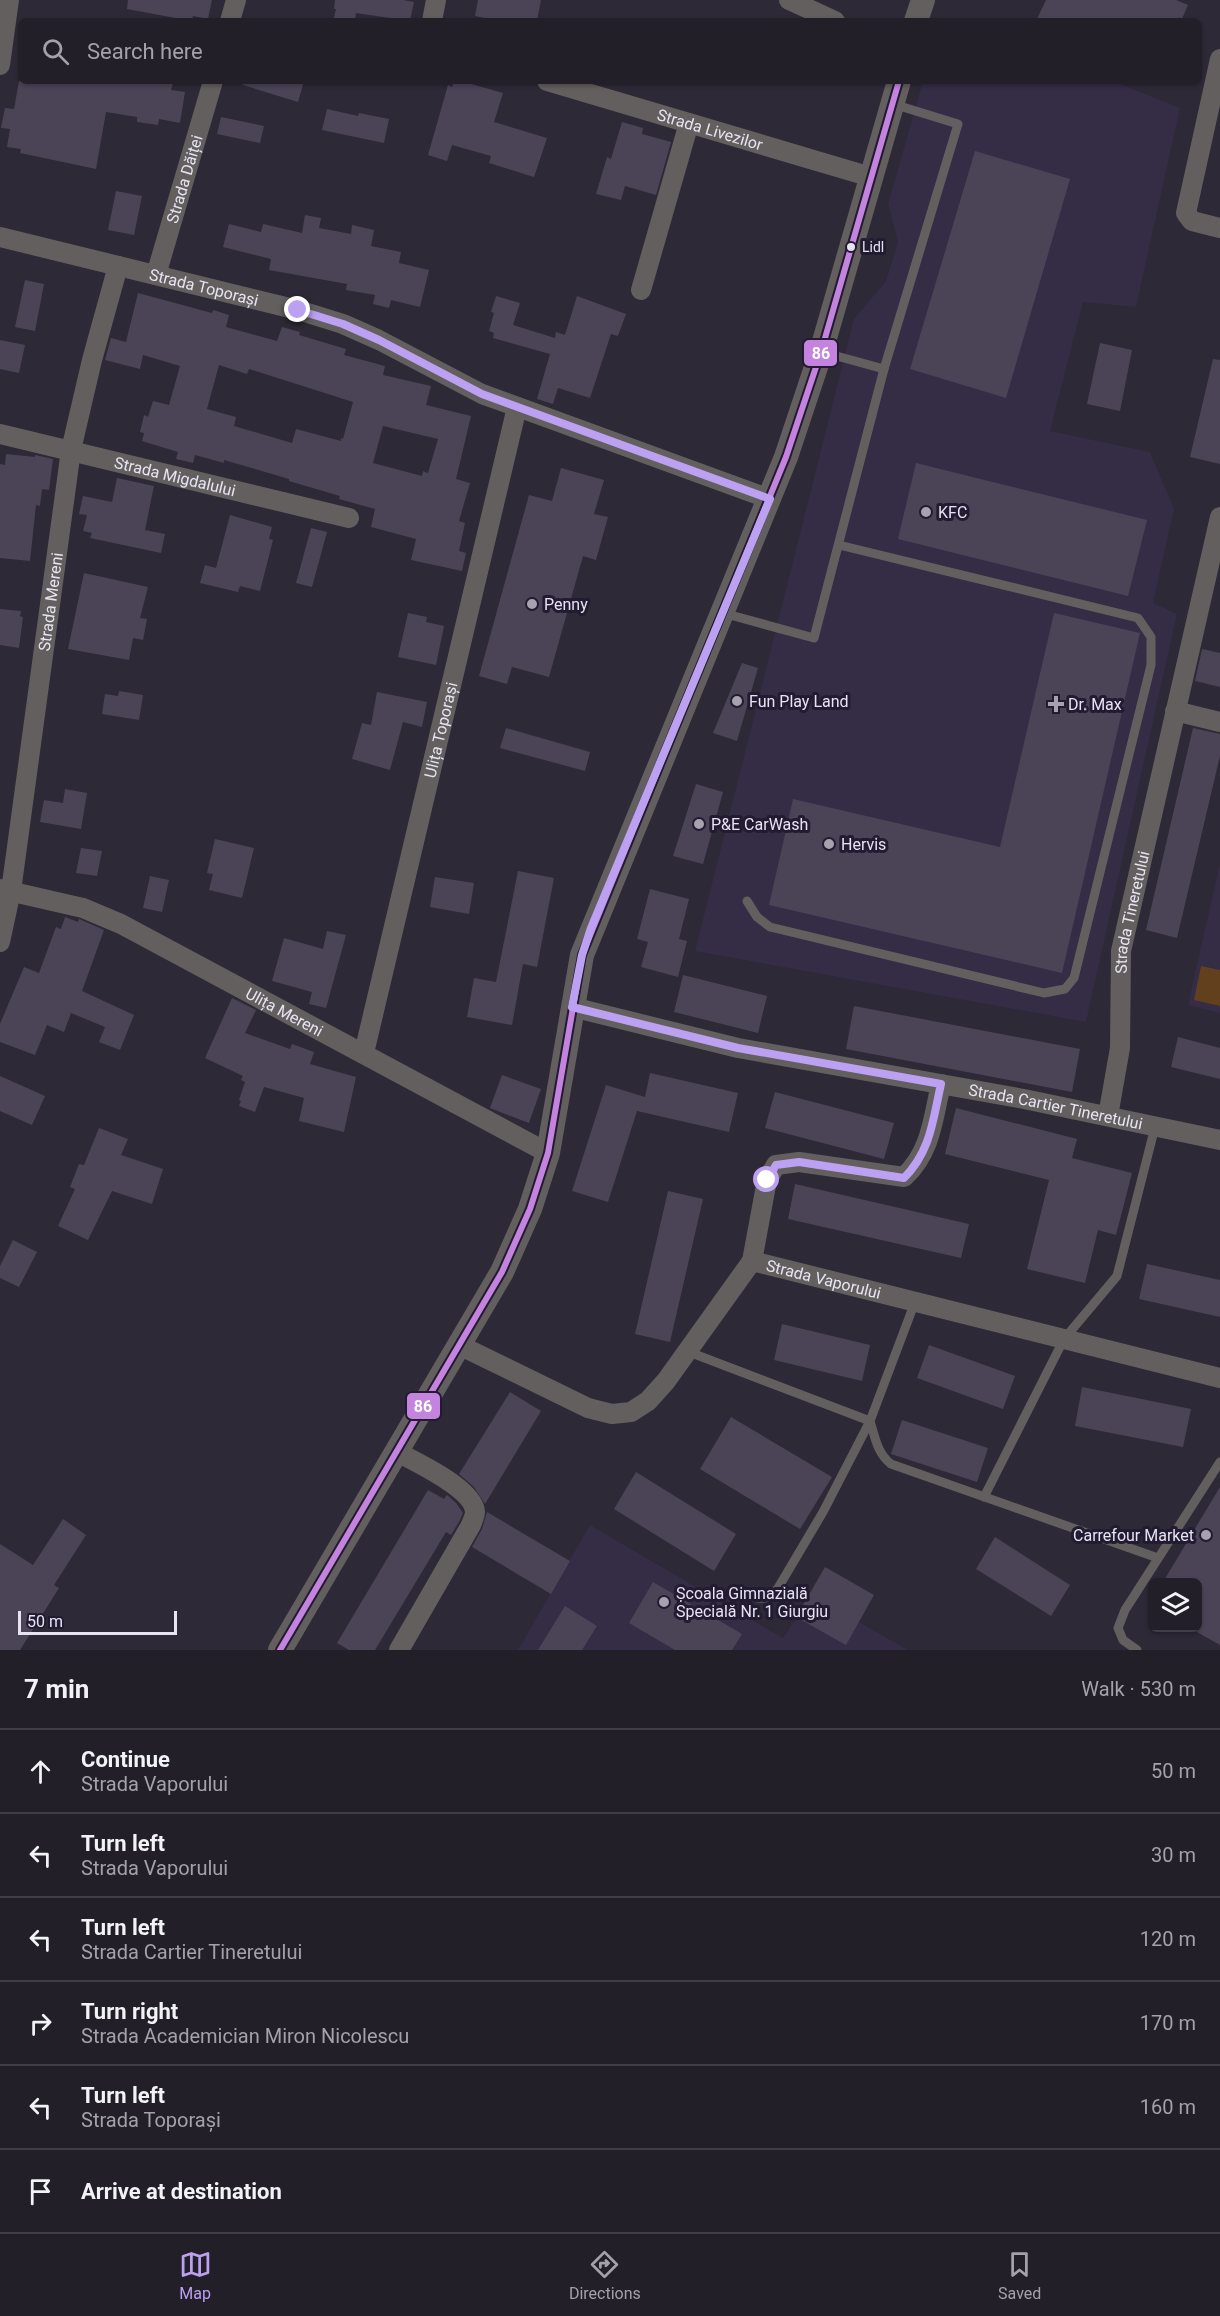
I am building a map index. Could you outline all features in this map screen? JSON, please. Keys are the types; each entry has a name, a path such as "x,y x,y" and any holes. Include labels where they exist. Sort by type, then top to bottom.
{"street":[{"path":"0,65 9,0"},
{"path":"231,18 236,0"},
{"path":"433,18 436,0"},
{"path":"789,0 828,18"},
{"path":"917,18 922,0"},
{"path":"1220,59 1216,88 1186,213 1192,221 1220,228"},
{"name":"Strada Dăiței","path":"156,275 212,84"},
{"name":"Strada Livezilor","path":"557,84 871,177"},
{"path":"280,1650 459,1345 517,1240 540,1183 560,1094 582,955 591,928 770,499 801,414 896,92"},
{"path":"641,290 689,123"},
{"name":"Strada Toporași","path":"0,237 298,310 343,324 379,340 454,381 517,407 770,499"},
{"name":"Strada Mereni","path":"0,942 71,450 92,360 118,266"},
{"name":"Ulița Toporași","path":"364,1053 517,407"},
{"name":"Strada Migdalului","path":"0,434 349,518"},
{"name":"Strada Tineretului","path":"1108,1116 1120,1048 1121,951 1175,711 1216,553 1220,517"},
{"path":"1175,711 1220,722"},
{"name":"Ulița Mereni","path":"6,890 101,914 364,1053 548,1154"},
{"name":"Strada Cartier Tineretului","path":"572,1007 738,1048 941,1084 1220,1140"},
{"name":"Strada Vaporului","path":"941,1084 926,1149 916,1166 904,1178 799,1162 776,1165 767,1180 752,1261 1220,1378"},
{"path":"459,1345 588,1408 612,1414 631,1412 648,1401 689,1352 752,1261"},
{"path":"397,1452 461,1490 471,1499 475,1512 471,1526 399,1650"}],"lane":[{"path":"723,612 814,638 884,369 958,124 896,92"},
{"path":"821,352 884,369"},
{"path":"747,901 757,917 770,927 1044,993 1065,989 1074,978 1151,665 1151,637 1138,618 839,545"},
{"path":"984,1497 1064,1339 1117,1276 1155,1127"},
{"path":"753,1598 770,1598 823,1512 870,1421 915,1302"},
{"path":"689,1352 870,1421"},
{"path":"870,1421 882,1458 891,1464 1158,1558"},
{"path":"1137,1650 1123,1640 1118,1628 1125,1610 1220,1462"}],"shaded area":[{"path":"922,84 1120,84 1180,108 1136,307 1083,302 1050,431 1150,452 1174,509 1153,603 1177,614 1086,1022 695,951 854,319 886,281 898,242 888,204"},
{"path":"1220,863 1220,1013 1188,1005"},
{"path":"1201,966 1220,970 1220,1006 1194,1000"},
{"path":"590,1525 783,1638 797,1617 859,1622 908,1650 518,1650"}],"building":[{"path":"128,0 212,0 208,18 193,16 193,18 176,18 127,9"},
{"path":"335,0 414,2 411,18 390,18 356,13 355,18 334,18 336,9 334,9"},
{"path":"478,0 541,0 538,18 475,16"},
{"path":"1046,0 1176,0 1188,5 1182,18 1037,18"},
{"path":"18,84 173,84 171,90 185,92 180,123 159,119 158,125 137,122 137,117 106,112 96,169 20,153 21,149 7,147 10,129 1,128 5,108 14,109"},
{"path":"243,84 303,84 298,102"},
{"path":"453,84 472,84 503,93 494,122 547,138 534,177 489,163 491,156 452,145 447,161 428,155 448,85 452,87"},
{"path":"327,109 358,116 359,113 389,119 384,143 322,130"},
{"path":"221,117 264,126 260,143 217,134"},
{"path":"622,122 643,128 642,134 671,142 656,195 625,186 621,200 596,194 607,157 611,159"},
{"path":"975,151 1070,179 1006,398 910,369"},
{"path":"116,191 142,196 134,235 108,230"},
{"path":"305,215 321,218 319,228 351,234 352,225 374,230 371,246 401,252 399,263 429,270 420,307 391,300 389,308 373,304 375,295 346,290 347,284 269,270 271,259 223,247 229,224 261,232 263,224 302,233"},
{"path":"25,280 44,284 35,331 15,327"},
{"path":"138,293 212,313 213,310 229,315 226,327 277,341 282,327 300,332 299,335 346,349 344,355 385,366 383,375 431,386 426,405 471,416 456,479 470,483 459,521 465,523 459,551 466,553 462,571 411,560 416,539 371,527 375,509 339,499 340,496 289,481 289,479 224,460 224,463 195,455 193,463 176,459 178,452 142,441 144,433 140,432 144,415 148,417 153,401 169,405 180,366 143,355 140,369 105,360 111,338 126,342","holes":["219,365 247,374 249,369 353,402 343,439 341,438 341,441 296,429 292,443 234,426 236,417 207,409","383,426 438,439 428,473 423,471 422,476 373,463"]},
{"path":"496,296 520,303 513,325 555,338 556,332 565,335 577,296 626,314 618,336 611,334 590,398 558,388 553,404 537,399 550,354 493,338 494,333 489,331"},
{"path":"0,340 25,345 19,373 0,369"},
{"path":"1100,343 1132,350 1120,411 1087,404"},
{"path":"1213,359 1220,360 1220,464 1190,457"},
{"path":"6,454 35,457 35,455 53,459 49,490 42,489 40,506 36,505 30,561 0,558 0,464 5,465"},
{"path":"916,463 1147,520 1128,596 898,539"},
{"path":"561,468 604,480 594,514 608,517 596,560 583,556 549,677 512,667 507,684 479,676 529,495 552,501"},
{"path":"117,478 154,486 145,530 165,534 161,553 90,538 92,533 83,531 87,515 79,514 83,496 112,502"},
{"path":"230,515 272,527 269,539 273,540 260,591 240,586 238,592 200,583 205,565 216,568"},
{"path":"311,528 327,532 312,587 296,583"},
{"path":"84,573 148,587 140,618 147,619 143,640 133,638 129,660 68,649"},
{"path":"0,609 21,611 20,616 23,617 19,648 0,645"},
{"path":"408,613 427,617 426,622 444,626 436,665 398,657"},
{"path":"1054,613 1140,633 1062,973 769,905 793,799 1000,847"},
{"path":"1202,649 1220,653 1220,687 1195,681"},
{"name":"Fun Play Land","path":"742,663 758,668 737,741 713,733"},
{"path":"119,691 143,695 139,720 102,714 105,694 118,696"},
{"path":"377,692 427,702 422,727 403,722 390,770 352,759 362,723 371,725"},
{"path":"506,728 590,752 585,771 500,748"},
{"path":"1193,728 1220,734 1220,756 1177,938 1146,930"},
{"name":"P&E CarWash","path":"696,784 723,792 703,864 673,856"},
{"path":"65,789 87,793 81,829 40,822 44,800 63,803"},
{"path":"215,839 254,848 242,898 209,890 213,874 207,873"},
{"path":"81,848 102,851 97,876 76,873"},
{"path":"518,871 554,878 537,967 523,964 512,1025 467,1017 474,978 496,982"},
{"path":"150,876 169,880 162,912 143,908"},
{"path":"435,877 474,883 469,914 430,907"},
{"path":"650,889 689,899 679,939 687,941 678,977 641,967 648,942 637,939"},
{"path":"65,917 78,922 79,919 104,930 82,991 134,1015 120,1050 99,1042 105,1027 71,1013 64,1032 47,1025 35,1055 0,1042 0,1024 24,967 39,973 56,927 61,929"},
{"path":"327,931 346,935 326,1008 309,1004 312,992 272,981 284,938 323,949"},
{"path":"683,975 767,996 758,1033 674,1012"},
{"path":"232,998 256,1010 245,1033 290,1049 292,1044 314,1052 310,1064 356,1077 344,1132 299,1121 304,1098 264,1087 255,1112 239,1106 245,1082 241,1080 243,1076 205,1058"},
{"path":"854,1006 1080,1049 1072,1092 846,1049"},
{"path":"1178,1037 1220,1048 1220,1079 1171,1067"},
{"path":"650,1073 738,1093 729,1132 637,1111 608,1202 572,1191 606,1085 645,1097"},
{"path":"502,1075 541,1089 529,1123 490,1108"},
{"path":"0,1076 45,1096 32,1125 0,1111"},
{"path":"775,1092 894,1123 884,1159 765,1128"},
{"path":"956,1108 1077,1139 1072,1158 1132,1173 1116,1235 1098,1230 1085,1283 1027,1269 1049,1180 945,1154"},
{"path":"99,1128 128,1139 121,1155 163,1169 152,1204 112,1191 88,1240 58,1226 75,1189 70,1187 79,1164 84,1165"},
{"path":"795,1184 969,1224 961,1258 788,1219"},
{"path":"668,1191 703,1199 670,1342 635,1334"},
{"path":"13,1240 37,1252 19,1287 0,1278 0,1266"},
{"path":"1147,1264 1220,1280 1220,1317 1139,1299"},
{"path":"782,1324 870,1345 862,1381 774,1360"},
{"path":"929,1345 1015,1376 1003,1409 917,1378"},
{"path":"1082,1387 1191,1409 1183,1447 1075,1426"},
{"path":"510,1392 541,1411 485,1504 474,1487 459,1474"},
{"path":"731,1417 832,1477 800,1529 700,1469"},
{"path":"902,1420 988,1448 977,1482 891,1454"},
{"path":"636,1472 736,1534 714,1571 614,1509"},
{"name":"Carrefour Market","path":"1220,1487 1220,1645 1197,1632 1202,1632 1202,1578 1165,1578"},
{"path":"428,1490 444,1499 447,1495 456,1503 463,1513 460,1520 451,1535 446,1532 375,1650 349,1650 337,1643"},
{"path":"487,1512 570,1561 551,1594 472,1547 482,1529"},
{"path":"63,1519 86,1535 54,1585 59,1588 20,1650 0,1650 0,1544 33,1565"},
{"path":"995,1537 1070,1585 1051,1616 976,1569"},
{"path":"825,1567 874,1595 846,1645 796,1617"},
{"name":"Școala Gimnazială Specială Nr. 1 Giurgiu","path":"653,1582 742,1634 732,1650 675,1650 629,1623"},
{"path":"565,1606 597,1626 582,1650 538,1650"}],"transit line":[{"name":"86","path":"280,1650 502,1272 530,1209 548,1153 582,955 786,457 821,352 898,84"}],"place":[{"name":"Lidl","path":"851,247"},
{"name":"KFC","path":"926,512"},
{"name":"Penny","path":"532,604"},
{"name":"Fun Play Land","path":"737,701"},
{"name":"Dr. Max","path":"1056,704"},
{"name":"P&E CarWash","path":"699,824"},
{"name":"Hervis","path":"829,844"},
{"name":"Carrefour Market","path":"1206,1535"},
{"name":"Școala Gimnazială Specială Nr. 1 Giurgiu","path":"664,1602"}],"route":[{"path":"298,310 343,324 379,340 482,394 770,499 591,928 582,955 572,1007 738,1048 941,1084 926,1149 916,1166 904,1178 799,1162 776,1165 767,1180"}]}
